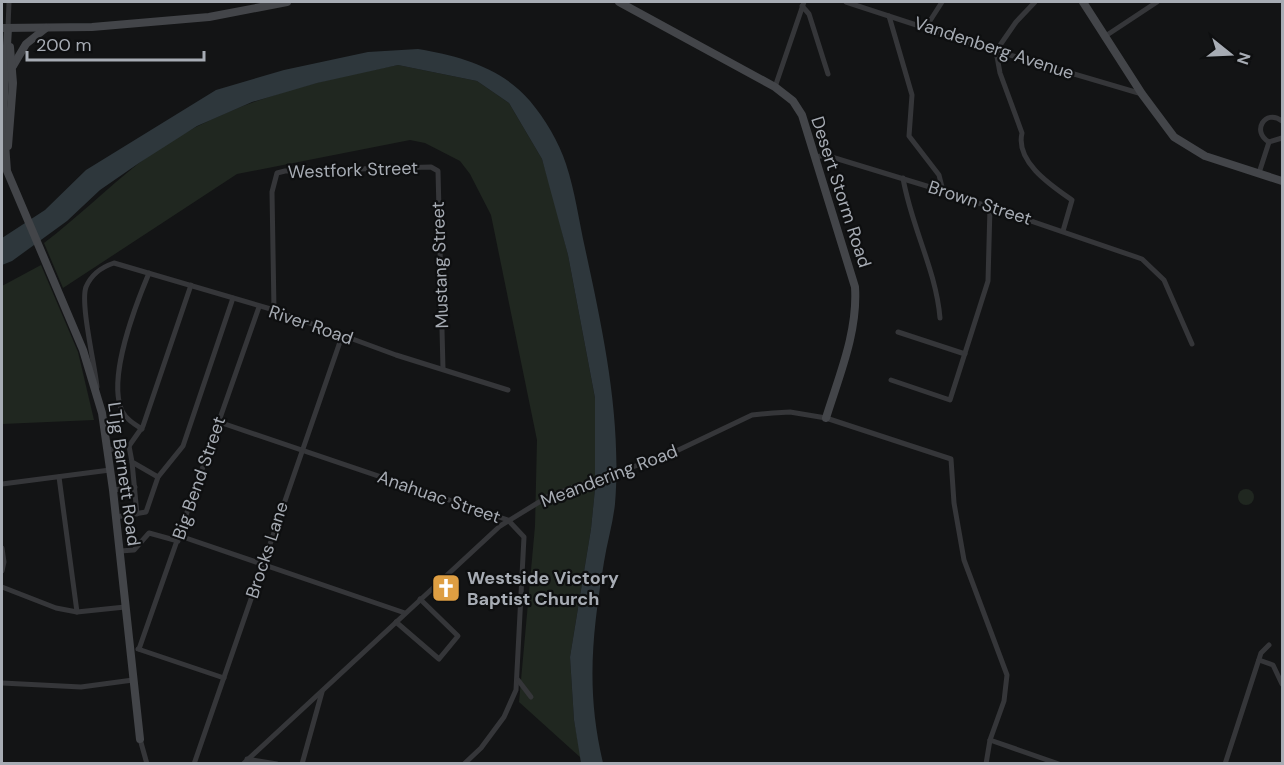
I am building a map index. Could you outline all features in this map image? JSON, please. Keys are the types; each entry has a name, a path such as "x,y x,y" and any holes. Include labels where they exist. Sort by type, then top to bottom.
{"street":[{"path":"6,158 3,116 5,28 9,2"},
{"path":"5,28 134,24 209,17 269,3 287,2"},
{"name":"Desert Storm Road","path":"619,2 775,87 793,101 802,115 852,273 856,303 850,339 826,418"},
{"name":"Vandenberg Avenue","path":"846,2 996,51 1142,94"},
{"path":"926,27 942,2"},
{"path":"1035,2 1016,22 996,51 999,73 1022,133 1020,141 1026,156 1044,179 1072,200 1063,231"},
{"path":"1083,2 1142,94 1166,128 1183,145 1205,156 1282,181"},
{"path":"1104,37 1157,2"},
{"path":"775,87 803,4"},
{"path":"803,4 809,14 828,74"},
{"path":"889,15 912,95 909,136 939,175 943,191"},
{"path":"5,28 13,67 11,117 6,158"},
{"path":"13,67 26,44 47,28"},
{"path":"1269,142 1261,135 1262,123 1272,117 1282,121"},
{"path":"1269,142 1282,138"},
{"path":"1259,173 1269,142"},
{"name":"Brown Street","path":"816,157 825,155 903,178 1142,259 1164,280 1192,344"},
{"name":"LTjg Barnett Road","path":"6,158 9,178 83,350 97,395 111,470 125,607 135,651 134,680 144,764"},
{"name":"Westfork Street","path":"274,310 272,192 277,173 429,167"},
{"name":"Mustang Street","path":"429,167 438,171 443,369"},
{"path":"903,178 907,206 935,286 940,318"},
{"path":"891,380 950,400 988,281 990,207"},
{"name":"River Road","path":"97,395 85,294 92,278 114,263 274,310 342,336 508,390"},
{"path":"142,429 127,418 122,411 118,378 130,317 149,273"},
{"path":"108,450 129,446 142,429 191,285"},
{"path":"116,517 146,512 158,477 183,446 233,298"},
{"name":"Big Bend Street","path":"135,651 179,538 259,307"},
{"path":"898,332 965,354"},
{"name":"Brocks Lane","path":"194,764 342,336"},
{"name":"Meandering Road","path":"245,761 508,520 549,496 643,464 752,415 790,412 826,418 951,459 954,503 964,560 1008,675 1004,700 990,740"},
{"name":"Anahuac Street","path":"219,422 508,520 524,537 518,680 504,717 481,748 464,764"},
{"path":"129,446 137,514"},
{"path":"132,462 158,477"},
{"path":"2,484 111,470"},
{"path":"59,477 77,612"},
{"path":"113,490 135,487"},
{"path":"120,552 134,550 149,533 179,538 405,613"},
{"path":"2,548 4,562 2,571"},
{"path":"2,587 57,608 77,612 125,607"},
{"path":"396,622 439,659 458,636 420,599"},
{"path":"1225,764 1259,660 1269,645"},
{"path":"135,651 224,678"},
{"path":"1259,660 1273,665 1282,684"},
{"path":"2,683 81,687 134,680"},
{"path":"518,680 531,698"},
{"path":"302,764 322,690"},
{"path":"986,764 990,740 1059,764"},
{"path":"245,761 277,764"}],"shaded area":[{"path":"418,49 449,55 479,65 507,80 519,90 536,108 560,147 572,185 604,343 616,439 615,504 600,589 593,663 594,711 603,763 581,763 574,720 570,657 591,529 595,489 595,398 568,255 542,159 509,103 477,81 398,65 317,83 252,102 197,126 139,163 100,190 67,221 12,261 2,265 2,238 45,210 86,170 216,90 284,70 368,52"},
{"path":"398,65 477,81 509,103 542,159 552,192 568,255 595,398 595,489 591,529 570,657 574,720 581,758 519,702 535,526 537,440 491,215 470,174 460,161 425,143 410,140 237,174 63,288 44,243 139,163 198,126 230,111 296,88"},
{"path":"41,265 78,352 94,420 2,424 2,286"},
{"path":"1243,489 1249,489 1254,497 1252,503 1243,505 1238,500 1238,494"}],"place":[{"name":"Westside Victory Baptist Church","path":"446,588"}]}
